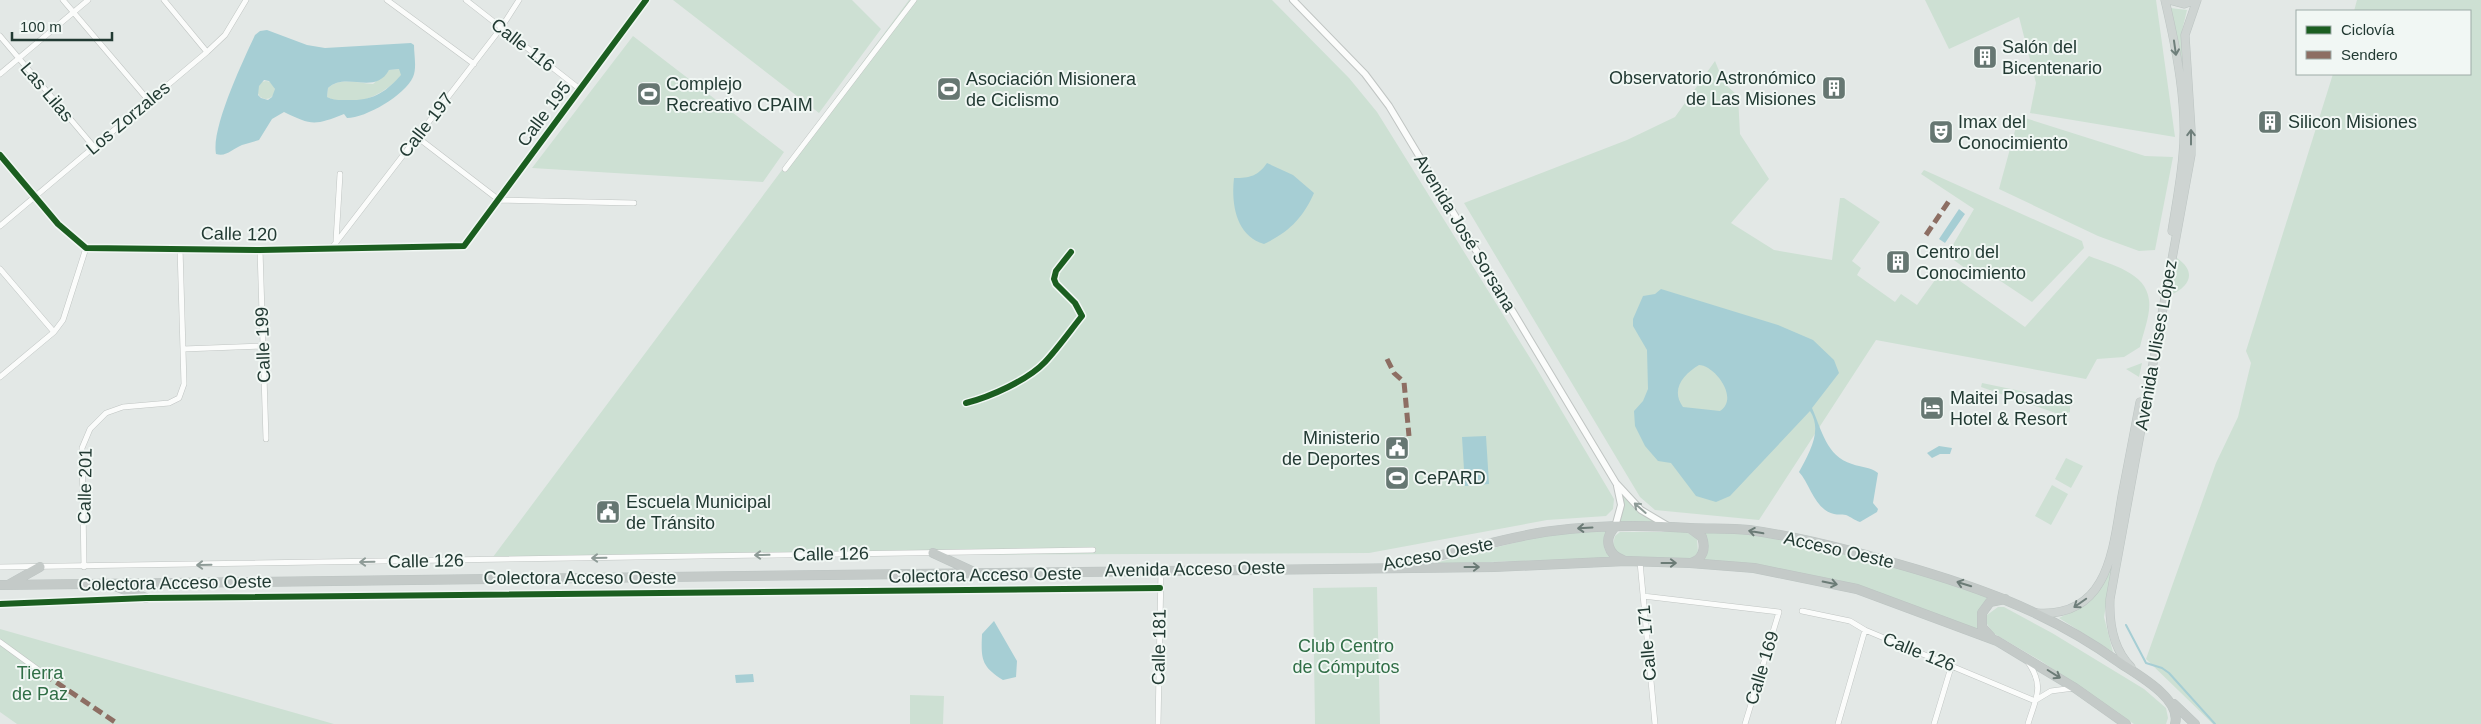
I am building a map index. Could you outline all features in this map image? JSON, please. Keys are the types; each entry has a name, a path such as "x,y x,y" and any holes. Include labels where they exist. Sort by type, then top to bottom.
{"highway":[{"name":"Acceso Oeste","path":"1370,567 1434,558 1512,538 1552,531 1669,526 1748,530 1843,549 1913,568 2010,600 2085,640 2145,681 2195,724"},
{"path":"1615,527 1608,538 1610,550 1618,559 1626,561"},
{"path":"1689,528 1699,533 1704,542 1700,558 1690,563"},
{"path":"933,553 977,573"},
{"name":"Acceso Oeste","path":"1370,567 1494,567 1626,561 1690,563 1754,568 1857,589 1996,641 2076,688 2126,724"},
{"path":"3,585 40,567"},
{"name":"Avenida Acceso Oeste","path":"3,585 1370,567"},
{"path":"110,584 146,598"},
{"path":"1996,641 1985,632 1982,626 1982,613 1990,602 1996,599 2010,600"},
{"path":"2168,699 2174,706 2176,714 2175,724"}],"main road":[{"name":"Avenida Ulises López","path":"2034,612 2058,613 2080,604 2096,588 2110,565 2168,252 2184,154 2181,93 2173,34 2165,0"},
{"path":"2169,0 2184,4 2196,0"},
{"name":"Avenida Ulises López","path":"2145,681 2124,661 2119,650 2110,625 2110,599 2191,155 2185,35 2196,0"}],"street":[{"path":"63,0 148,101"},
{"path":"0,74 88,0"},
{"path":"164,0 207,52"},
{"name":"Los Zorzales","path":"0,226 207,52 225,35 246,0"},
{"path":"387,0 474,64"},
{"name":"Calle 116","path":"466,0 581,90"},
{"name":"Calle 197","path":"331,249 474,64 519,0"},
{"name":"Calle 195","path":"464,246 646,0"},
{"path":"785,169 914,0"},
{"name":"Avenida José Sorsana","path":"1293,0 1365,74 1388,106 1616,483 1641,510 1669,526"},
{"name":"Las Lilas","path":"0,36 94,147"},
{"path":"417,137 499,200 634,203"},
{"path":"0,155 58,224 86,248 63,320 54,332 0,377"},
{"path":"336,242 340,174"},
{"name":"Calle 120","path":"86,248 260,250 464,246"},
{"path":"180,248 183,349 263,346"},
{"name":"Calle 199","path":"260,250 266,439"},
{"path":"0,269 54,332"},
{"name":"Calle 201","path":"84,566 82,448 90,429 106,413 123,407 169,403 179,398 184,384 183,349"},
{"name":"Avenida José Sorsana","path":"1615,527 1621,505 1616,483"},
{"name":"Calle 126","path":"0,567 1093,550"},
{"name":"Calle 171","path":"1640,562 1655,724"},
{"name":"Calle 181","path":"1158,724 1161,570"},
{"name":"Colectora Acceso Oeste","path":"0,604 146,598 1160,588"},
{"name":"Calle 169","path":"1643,596 1779,612 1745,724"},
{"name":"Calle 126","path":"1802,611 1850,620 1865,630 1952,664 2035,701"},
{"path":"1838,724 1865,630"},
{"path":"0,642 44,674"},
{"path":"2023,656 2037,675 2039,684 2028,724"},
{"path":"1934,724 1952,664"},
{"path":"2035,701 2051,692 2076,688"}],"green space":[{"path":"673,0 852,0 881,29 819,113"},
{"path":"909,0 1272,0 1349,78 1377,112 1535,366 1614,499 1613,509 1606,516 1547,520 1369,553 493,557"},
{"path":"1925,0 2156,0 2175,137 2030,113 2036,83 2019,17 1949,49"},
{"path":"2357,0 2481,0 2481,724 2213,724 2146,659 2216,463 2238,417 2251,363 2246,351 2333,75 2471,75 2471,10 2354,10"},
{"path":"2170,8 2187,10 2181,35 2190,155 2172,250 2170,249 2187,154"},
{"name":"Complejo Recreativo CPAIM","path":"633,36 784,152 763,182 532,168"},
{"path":"1715,61 1724,83 1738,96 1740,134 1769,179 1731,223 1774,250 1832,260 1840,198 1844,198 1880,222 1852,261 1861,268 1857,275 1895,302 1901,294 1917,305 1943,269 2025,327 2089,256 2126,271 2134,276 2146,290 2149,300 2149,311 2140,347 2124,357 2097,359 2086,379 1876,340 1759,520 1655,510 1640,497 1464,203 1627,140 1675,117"},
{"path":"400,69 402,75 395,82 378,94 368,98 347,102 327,97 328,88 338,83 373,84 389,70"},
{"path":"266,81 272,84 275,90 272,96 266,99 260,96 257,90 260,84"},
{"path":"2019,116 2145,156 2173,157 2155,250 2139,251 2098,236 1999,189"},
{"path":"1924,170 2082,241 2084,248 2032,302 1990,274 1973,274 1947,255 1974,209 1921,174"},
{"path":"2177,258 2187,268 2189,278 2183,287 2171,295"},
{"path":"2161,299 2104,617 2113,652 2059,618 2090,598 2101,584 2111,566"},
{"path":"2142,363 2139,377 2126,369"},
{"path":"1982,383 2064,400 2070,405 2070,412 2061,415 1981,387"},
{"path":"2066,458 2083,466 2071,488 2055,479"},
{"path":"2052,485 2068,494 2051,525 2035,516"},
{"path":"1621,491 1629,502 1654,522 1618,522 1623,506"},
{"path":"1699,530 1749,534 1843,552 2000,598 1988,601 1983,632 1858,588 1700,560 1707,553 1708,545"},
{"path":"1610,531 1604,545 1606,552 1612,558 1431,564 1552,533"},
{"path":"1620,532 1687,532 1697,539 1698,553 1689,560 1627,559 1615,552 1613,544 1615,536"},
{"name":"Club Centro de Cómputos","path":"1377,587 1380,724 1315,724 1313,588"},
{"path":"1998,607 2004,607 2052,633 2144,689 2166,708 2168,718 2166,724 2134,724 2041,661 1993,633 1985,621 1987,615"},
{"name":"Tierra de Paz","path":"0,629 334,724 17,724 0,712"},
{"path":"910,695 944,696 943,724 910,724"}],"water":[{"path":"267,30 307,45 325,48 411,43 414,45 415,66 413,77 409,84 394,98 364,114 347,118 344,114 326,121 307,122 284,112 272,119 259,140 242,145 226,154 216,154 218,128 229,94 255,35 260,31","holes":["399,69 401,75 396,81 373,97 358,100 335,100 327,97 328,88 335,83 368,83 383,78 389,70","264,80 269,81 275,89 272,97 268,100 258,95 259,86"]},
{"path":"1267,163 1293,175 1314,193 1300,217 1288,229 1264,244 1247,234 1241,226 1237,218 1233,188 1234,178 1253,175 1260,171"},
{"path":"1959,209 1965,214 1945,243 1939,239"},
{"path":"1661,289 1778,325 1813,340 1834,360 1839,373 1812,408 1826,441 1836,455 1852,464 1878,473 1873,503 1878,509 1877,512 1860,522 1846,515 1827,512 1817,502 1799,472 1810,450 1815,434 1814,419 1810,411 1730,496 1716,502 1696,496 1671,463 1658,461 1645,446 1635,426 1634,411 1643,401 1648,389 1647,350 1633,326 1633,319 1643,296 1655,294","holes":["1699,365 1705,366 1718,376 1726,391 1725,405 1720,411 1683,407 1679,400 1678,388 1684,377"]},
{"path":"1486,436 1489,484 1465,486 1462,437"},
{"path":"1939,446 1952,448 1950,454 1940,454 1932,458 1927,453"},
{"path":"994,621 1017,661 1016,677 1003,680 986,666 982,656 982,634"},
{"path":"753,674 754,682 736,683 735,675"}],"waterway":[{"path":"2126,625 2146,663 2162,668 2169,673 2215,724"}],"marked path":[{"path":"1926,235 1951,198"},
{"path":"1387,359 1394,373 1404,382 1409,436"},
{"path":"44,674 118,724"}],"cycle path":[{"path":"0,155 58,224 86,248 260,250 464,246 646,0"},
{"path":"966,403 986,397 1008,387 1038,369 1055,351 1082,316 1075,303 1056,284 1054,279 1056,271 1071,252"},
{"path":"0,604 146,598 1160,588"}],"place":[{"name":"Salón del Bicentenario","path":"1985,57"},
{"name":"Observatorio Astronómico de Las Misiones","path":"1834,88"},
{"name":"Asociación Misionera de Ciclismo","path":"949,89"},
{"name":"Complejo Recreativo CPAIM","path":"649,94"},
{"name":"Silicon Misiones","path":"2270,122"},
{"name":"Imax del Conocimiento","path":"1941,132"},
{"name":"Centro del Conocimiento","path":"1898,262"},
{"name":"Maitei Posadas Hotel & Resort","path":"1932,408"},
{"name":"Ministerio de Deportes","path":"1397,448"},
{"name":"CePARD","path":"1397,478"},
{"name":"Escuela Municipal de Tránsito","path":"608,512"}]}
